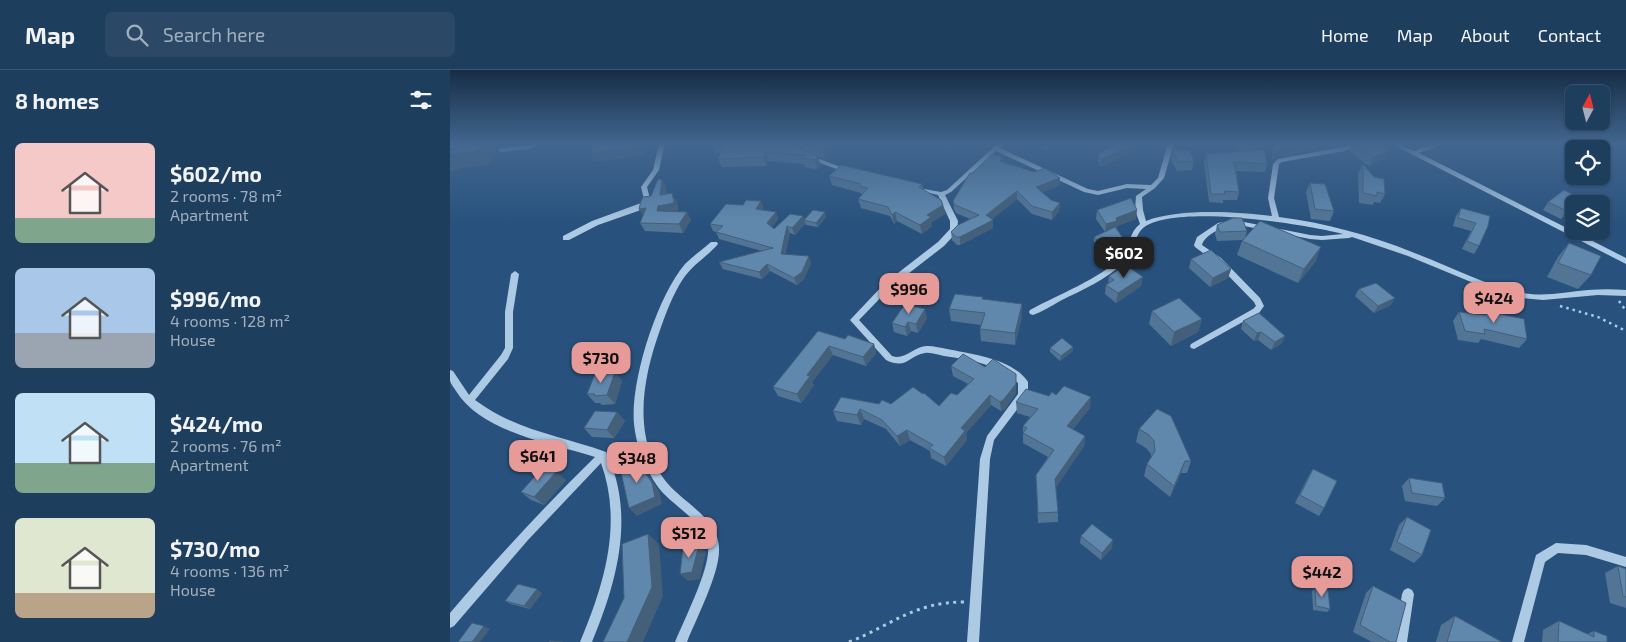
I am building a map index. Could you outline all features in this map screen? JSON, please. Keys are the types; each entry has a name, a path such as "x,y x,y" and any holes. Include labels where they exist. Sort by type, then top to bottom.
{"street":[{"path":"566,238 595,223 635,210 643,205 647,199 644,187 656,170"},
{"path":"843,170 856,173"},
{"path":"910,186 941,194 949,191 972,170"},
{"path":"1044,170 1086,192 1098,193 1127,186 1153,187"},
{"path":"1144,224 1139,210 1139,196 1153,187 1161,178 1163,170"},
{"path":"1275,170 1271,198 1276,218"},
{"path":"1447,170 1626,261"},
{"path":"941,194 954,221 954,230 941,244 888,285 854,320 895,362 902,362 920,351 927,350 991,363 1017,375 1023,382 1023,395 990,439 985,459 973,642"},
{"path":"1032,312 1114,268 1126,256 1136,231 1144,224 1187,215 1276,218 1354,235 1409,253 1495,288 1537,298 1598,292 1626,293"},
{"path":"1194,346 1256,311 1260,306 1257,300 1218,260 1203,250 1198,244 1200,239 1221,225 1234,222 1322,238 1354,235"},
{"path":"681,642 708,572 714,548 709,531 661,483 644,450 638,415 642,378 652,344 672,290 688,266 714,244"},
{"path":"469,401 505,357 509,348 510,312 515,274"},
{"path":"450,373 469,401 501,422 535,436 603,455 614,490 615,524 612,569 601,608 586,642"},
{"path":"450,622 529,532 603,455"},
{"path":"1518,642 1540,559 1556,548 1586,550 1626,562"},
{"path":"1401,642 1408,594"}],"path":[{"path":"1537,298 1598,317 1626,331"},
{"path":"849,642 867,636 898,617 924,606 942,602 976,601"}],"building":[{"path":"836,170 861,170 922,184 919,187 941,200 943,205 927,215 931,217 920,225 895,212 892,215 888,207 858,199 868,188 860,186 861,184 829,176"},
{"path":"976,170 1027,170 1034,172 1048,170 1060,178 1036,187 1051,200 1060,203 1052,212 1032,206 1017,191 986,215 993,220 960,237 956,237 951,232 958,225 979,215 955,205 953,201 970,173 972,174"},
{"path":"1208,170 1235,170 1239,192 1224,191 1225,194 1211,194"},
{"path":"1363,170 1368,170 1374,177 1384,179 1385,194 1377,192 1377,196 1363,193"},
{"path":"658,179 662,180 660,195 672,193 674,203 658,206 657,211 687,212 679,224 640,223 646,208 639,209 641,201 643,197 651,196"},
{"path":"1310,183 1325,184 1334,211 1315,209"},
{"path":"1564,190 1574,195 1565,195 1565,210 1548,202"},
{"path":"1131,198 1137,210 1116,218 1117,221 1106,224 1097,210"},
{"path":"746,200 761,201 756,209 776,212 767,223 774,229 790,214 803,216 792,228 787,226 781,254 809,256 802,272 794,278 767,264 759,272 719,262 773,248 716,232 723,226 710,224 726,204 743,205"},
{"path":"1461,208 1490,216 1488,226 1479,246 1467,241 1476,223 1458,218"},
{"path":"813,210 825,212 816,223 804,220"},
{"path":"1233,218 1242,218 1247,231 1220,232 1217,225"},
{"path":"1260,221 1321,247 1304,269 1242,241"},
{"path":"1115,227 1123,238 1108,249 1094,237"},
{"path":"1569,243 1601,256 1591,275 1558,263"},
{"path":"1211,250 1231,269 1213,278 1191,259"},
{"path":"1126,265 1143,277 1118,293 1106,285 1114,280 1109,276"},
{"path":"1376,283 1395,298 1378,306 1359,289"},
{"path":"955,294 1022,304 1015,333 980,329 985,313 949,309"},
{"path":"1179,298 1202,319 1174,332 1152,311"},
{"path":"905,304 925,309 916,324 908,322 905,327 892,323"},
{"path":"1486,311 1524,319 1527,339 1484,329 1485,334 1465,331 1459,312 1486,315"},
{"path":"1259,313 1285,336 1275,342 1261,332 1257,333 1243,321"},
{"path":"818,331 845,339 848,335 874,344 863,357 829,346 807,375 810,376 797,394 773,387"},
{"path":"1062,338 1073,347 1061,356 1050,348"},
{"path":"963,354 985,367 993,359 1016,374 1016,384 1000,402 990,395 961,428 965,431 944,457 929,448 933,445 907,430 897,436 882,420 860,409 857,415 833,411 841,397 879,404 882,400 891,404 913,387 924,393 939,406 951,393 957,395 974,379 951,366"},
{"path":"615,372 607,395 594,396 595,394 587,394 595,374"},
{"path":"1064,386 1091,397 1067,426 1085,436 1055,479 1058,512 1038,513 1036,475 1054,450 1023,433 1027,428 1023,426 1038,409 1016,402 1026,389 1049,396 1052,392 1056,395"},
{"path":"1157,409 1171,416 1191,461 1185,461 1174,486 1147,464 1155,451 1154,441 1149,435 1139,429"},
{"path":"595,411 617,412 607,430 584,428"},
{"path":"638,461 652,483 655,497 629,508 620,468"},
{"path":"543,467 556,472 534,497 521,492"},
{"path":"1313,469 1337,481 1324,508 1300,495"},
{"path":"1409,478 1442,483 1445,498 1412,493"},
{"path":"1407,517 1431,530 1422,555 1397,542"},
{"path":"1092,524 1113,540 1102,553 1081,536"},
{"path":"648,534 652,587 627,642 603,642 624,598 622,544"},
{"path":"699,545 692,572 680,574 683,548"},
{"path":"1618,566 1626,569 1626,597 1623,596"},
{"path":"518,584 537,589 524,606 505,601"},
{"path":"1373,586 1406,603 1396,642 1390,642 1360,625"},
{"path":"1315,588 1328,590 1330,609 1316,606"},
{"path":"1455,616 1502,642 1447,642"},
{"path":"1559,621 1594,637 1594,631 1607,636 1607,642 1558,642"},
{"path":"472,623 484,626 472,642 458,642"}]}
